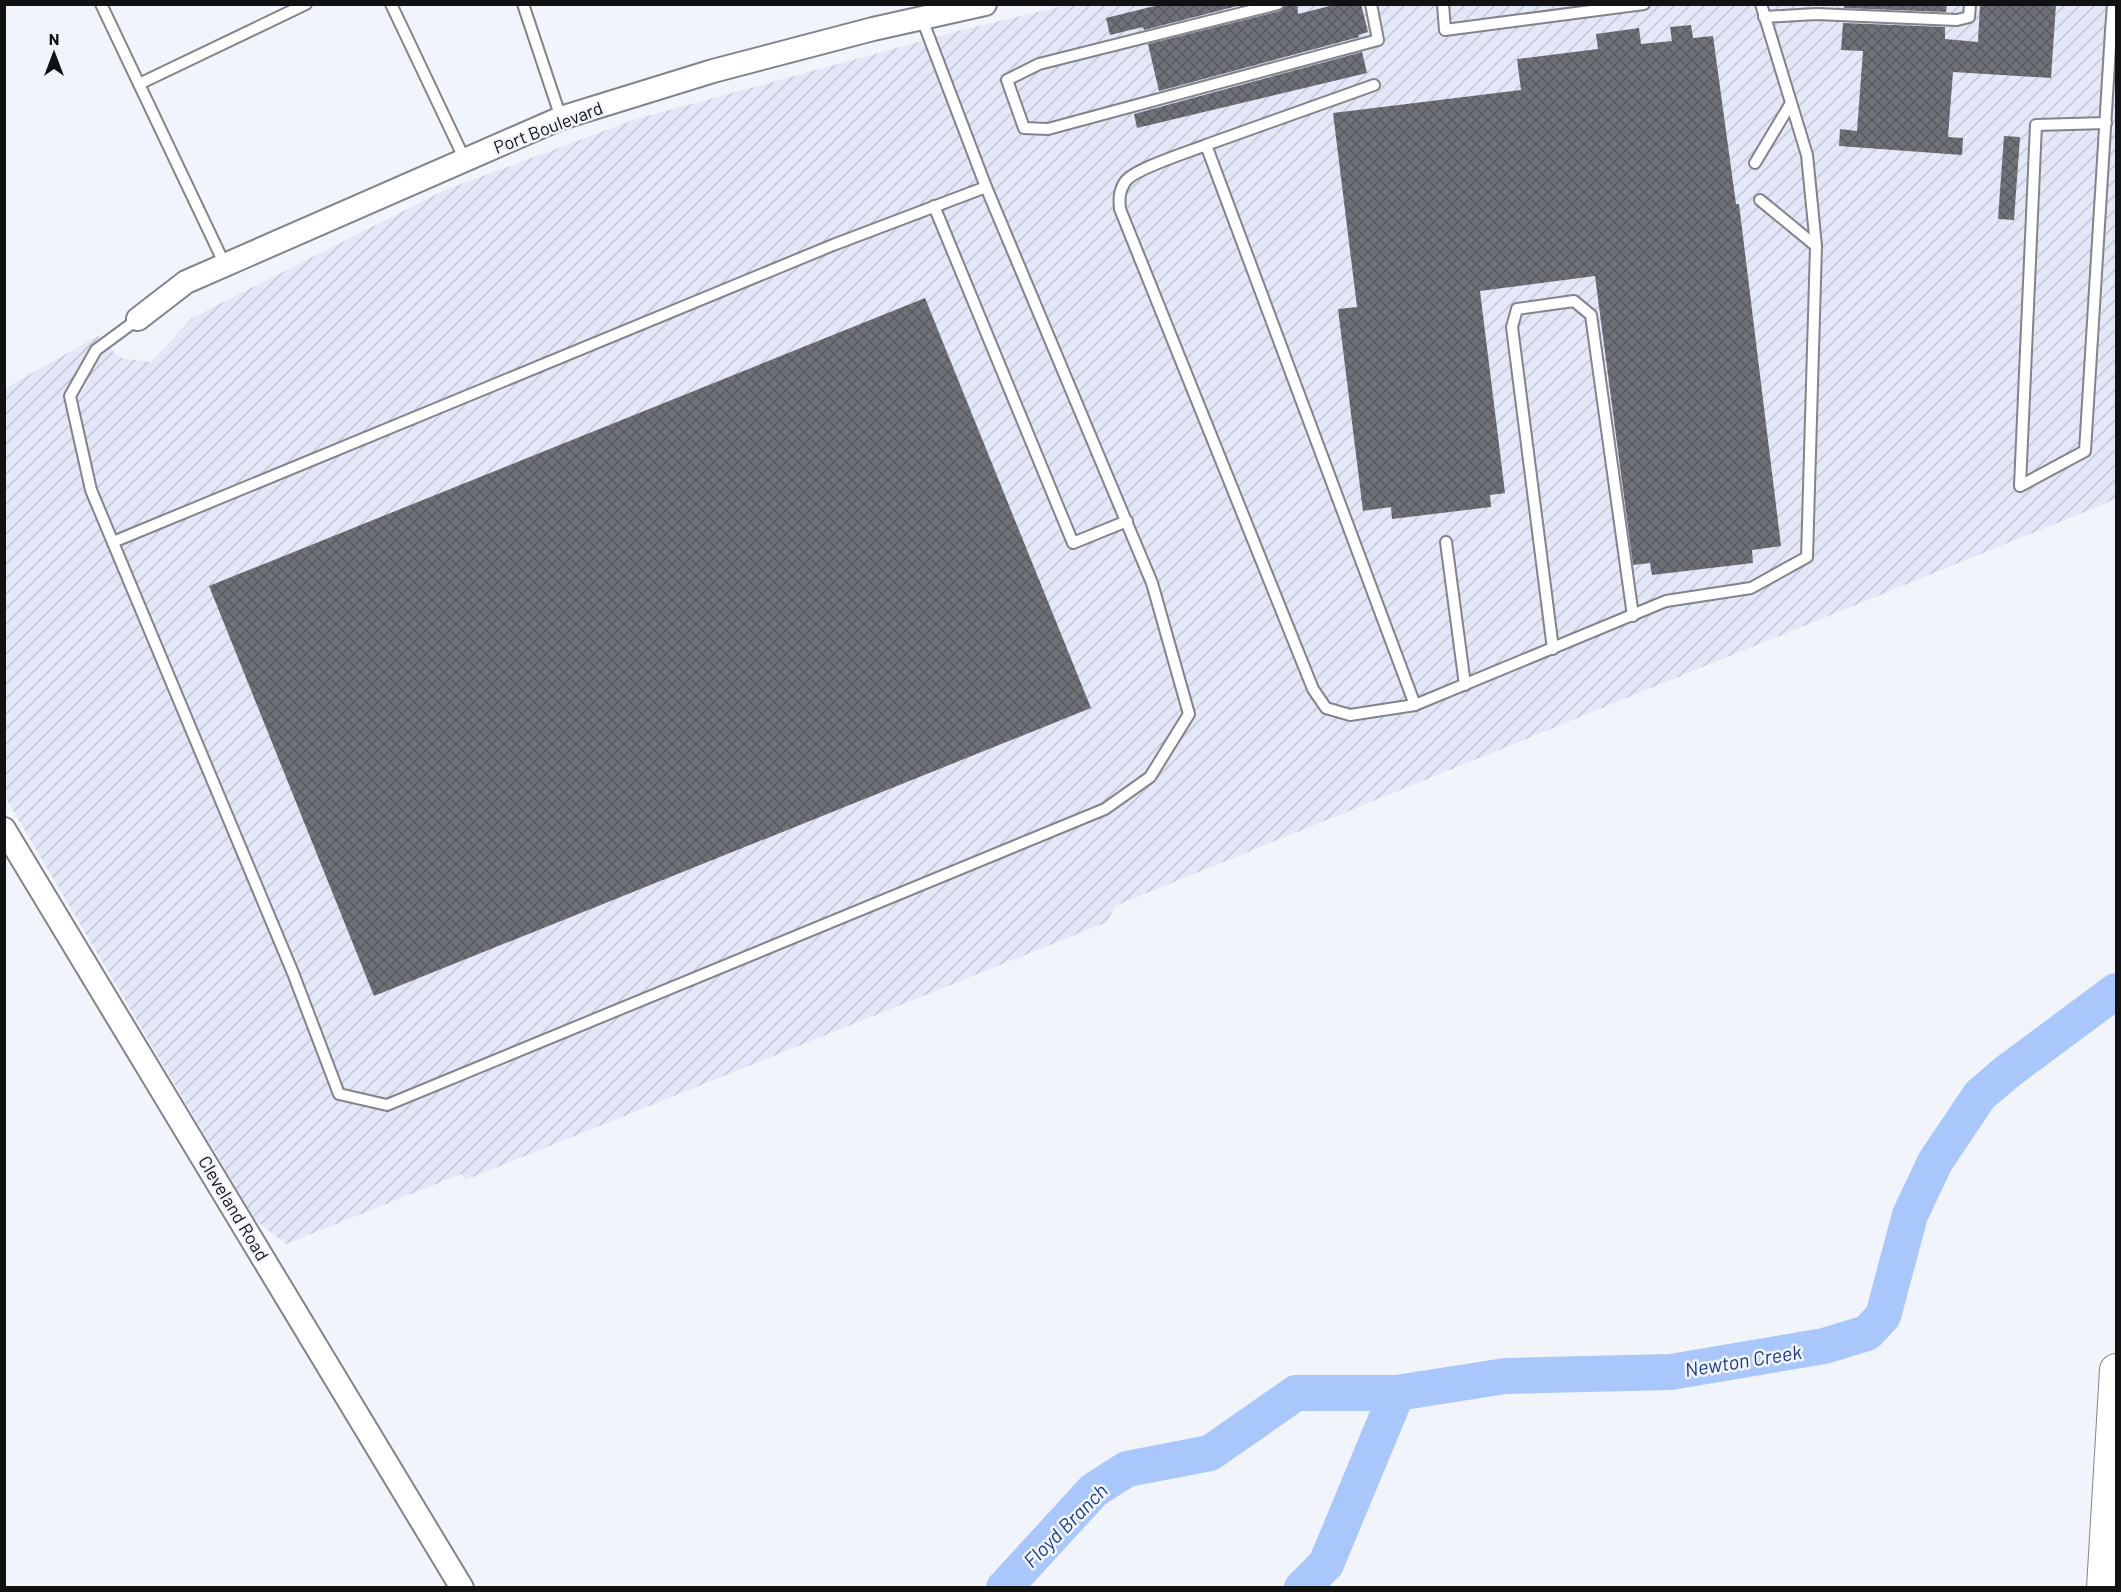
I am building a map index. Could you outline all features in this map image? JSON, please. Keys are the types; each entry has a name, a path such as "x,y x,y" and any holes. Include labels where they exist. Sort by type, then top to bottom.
{"main road":[{"path":"2103,1587 2116,1370"}],"street":[{"name":"Port Boulevard","path":"138,319 186,282 561,118 713,71 873,29 985,4"},
{"name":"Cleveland Road","path":"4,829 458,1582"}],"lane":[{"path":"101,4 225,265"},
{"path":"139,84 306,4"},
{"path":"391,4 465,160"},
{"path":"523,4 561,118"},
{"path":"1278,4 1039,64 1007,80 1024,128 1048,129 1378,40 1371,4"},
{"path":"1443,4 1445,30 1644,4"},
{"path":"1374,85 1136,172 1125,181 1119,195 1120,209 1313,689 1326,708 1350,716 1415,705 1666,601 1751,588 1807,557 1816,246 1807,155 1761,4"},
{"path":"1764,17 1816,14 1957,20 1969,17 1970,4"},
{"path":"2106,123 2036,125 2020,486 2085,452 2114,31 2113,4"},
{"path":"138,319 96,350 70,396 91,490 293,973 339,1094 387,1105 1105,809 1150,777 1189,714 1152,584 986,186 922,19"},
{"path":"1755,163 1791,103"},
{"path":"1206,145 1415,705"},
{"path":"113,542 833,245 986,186"},
{"path":"1760,200 1816,246"},
{"path":"934,206 1072,543 1126,521"},
{"path":"1553,649 1512,327 1517,309 1574,301 1591,315 1633,616"},
{"path":"1446,542 1465,685"}],"shaded area":[{"path":"1067,5 2116,5 2116,499 1115,906 1107,922 465,1180 461,1174 286,1244 255,1220 5,797 4,389 98,336 120,358 151,362 192,318 443,191 633,120 966,29"}],"building":[{"path":"1163,4 1245,4 1144,30 1143,27 1110,35 1106,18"},
{"path":"1285,4 1297,4 1298,14 1338,4 1361,4 1368,32 1358,35 1359,37 1159,91 1148,44 1280,11"},
{"path":"1844,4 1947,4 1946,12 1844,8"},
{"path":"1980,4 2056,4 2051,78 1953,72 1948,137 1963,138 1962,155 1839,146 1840,129 1857,131 1863,51 1841,50 1843,23 1945,27 1945,39 1978,42"},
{"path":"1691,25 1693,38 1713,36 1736,204 1739,204 1781,546 1752,550 1753,563 1652,575 1650,563 1633,565 1595,276 1480,291 1505,493 1490,495 1491,507 1392,519 1391,507 1363,511 1338,309 1357,307 1333,113 1521,90 1517,59 1598,49 1596,34 1639,28 1641,44 1672,41 1670,27"},
{"path":"1362,52 1367,73 1137,128 1134,114"},
{"path":"2004,136 2020,137 2014,220 1998,219"},
{"path":"925,298 1091,708 374,996 209,586"}],"waterway":[{"name":"Newton Creek","path":"1302,1588 1326,1564 1397,1393 1505,1376 1671,1372 1824,1346 1867,1333 1883,1316 1910,1215 1935,1162 1980,1095 2007,1072 2116,991"},
{"name":"Floyd Branch","path":"1004,1588 1094,1490 1127,1469 1210,1453 1296,1393 1397,1393"}]}
